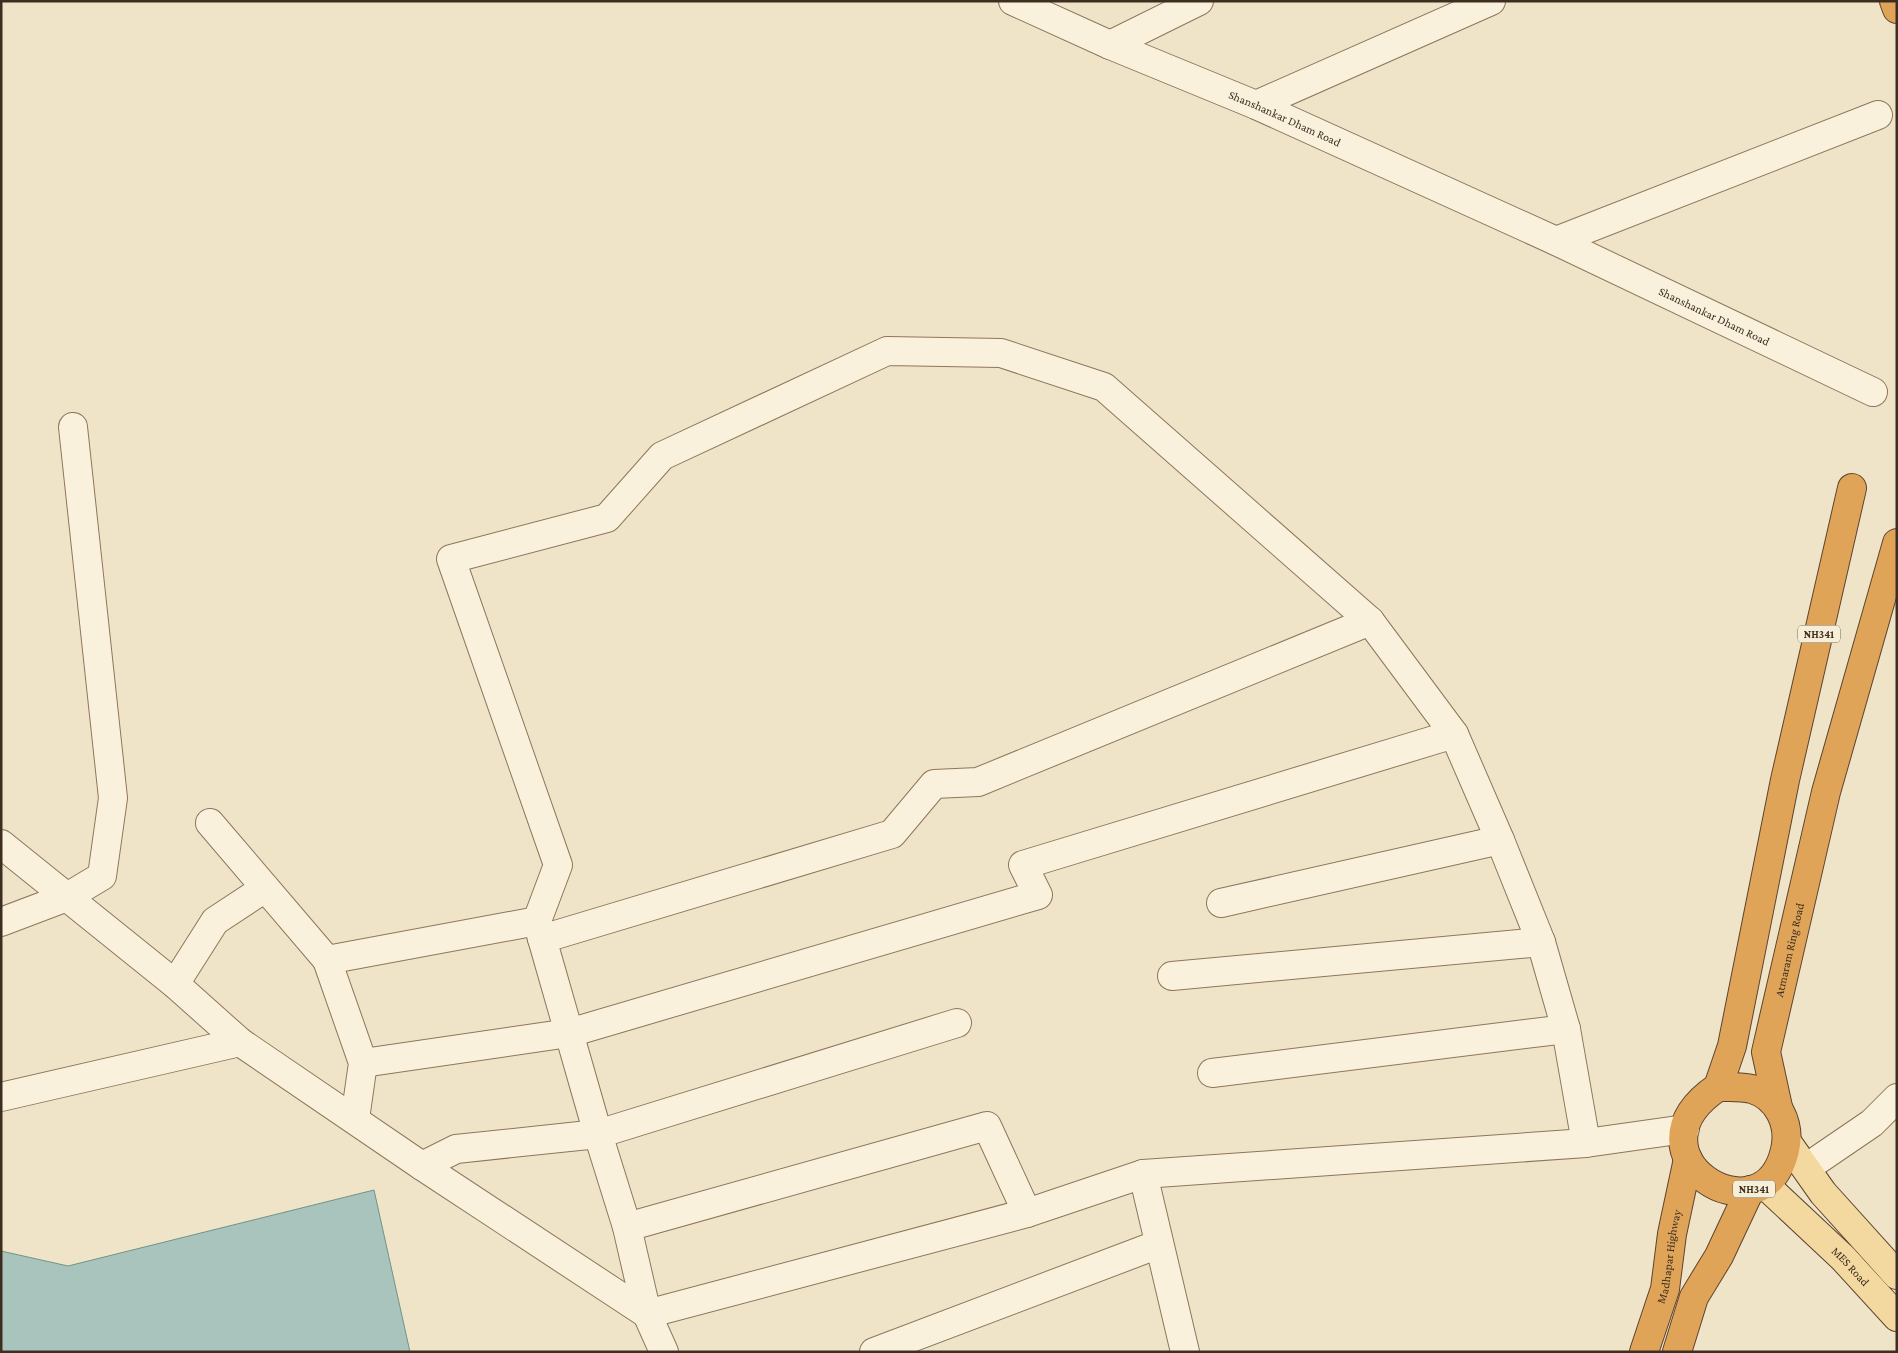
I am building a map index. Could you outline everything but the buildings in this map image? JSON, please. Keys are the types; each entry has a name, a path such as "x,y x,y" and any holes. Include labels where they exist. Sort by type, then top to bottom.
{"highway":[{"path":"1894,1 1897,9"},
{"name":"NH341","path":"1718,1088 1732,1046 1786,780 1852,488"},
{"name":"Atmaram Ring Road","path":"1778,1107 1766,1052 1826,792 1897,544"},
{"path":"1688,1159 1684,1143 1676,1131 1704,1097 1718,1088 1736,1086 1753,1090 1767,1097 1778,1107 1786,1125 1787,1142"},
{"name":"NH341","path":"1677,1352 1694,1297 1757,1188 1783,1158 1787,1142"},
{"name":"NH341","path":"1688,1159 1695,1170 1706,1181 1719,1188 1734,1190 1757,1188"},
{"name":"Madhapar Highway","path":"1644,1352 1665,1289 1672,1234 1688,1159"}],"main road":[{"path":"1787,1142 1823,1193 1897,1275"},
{"name":"MES Road","path":"1757,1188 1801,1218 1843,1258 1897,1317"}],"street":[{"name":"Shanshankar Dham Road","path":"1013,1 1110,45 1256,105 1556,241 1873,392"},
{"path":"1110,45 1199,1"},
{"path":"1256,105 1491,1"},
{"path":"1556,241 1878,116"},
{"path":"664,1352 647,1314 627,1227 539,930 558,865 451,560 607,518 662,456 887,351 1001,353 1104,387 1370,621 1454,734 1500,840 1540,942 1566,1030 1586,1143"},
{"path":"1,922 67,897 102,876 113,798 73,428"},
{"path":"327,960 539,930 892,834 934,784 978,782 1370,621"},
{"path":"363,1063 569,1034 1038,894 1023,865 1454,734"},
{"path":"210,823 327,960 363,1063 355,1119"},
{"path":"1221,903 1500,840"},
{"path":"1,844 175,984 240,1042 422,1166 647,1314 1027,1213 1143,1174 1586,1143 1676,1131"},
{"path":"175,984 215,921 265,888"},
{"path":"1172,976 1540,942"},
{"path":"422,1166 456,1150 598,1134 957,1024"},
{"path":"1212,1073 1566,1030"},
{"path":"1,1097 240,1042"},
{"path":"1806,1168 1872,1123 1897,1098"},
{"path":"627,1227 987,1126 1027,1213"},
{"path":"1143,1174 1185,1352"},
{"path":"874,1352 1159,1244"}],"water":[{"path":"374,1190 410,1352 1,1352 1,1251 68,1266"}]}
